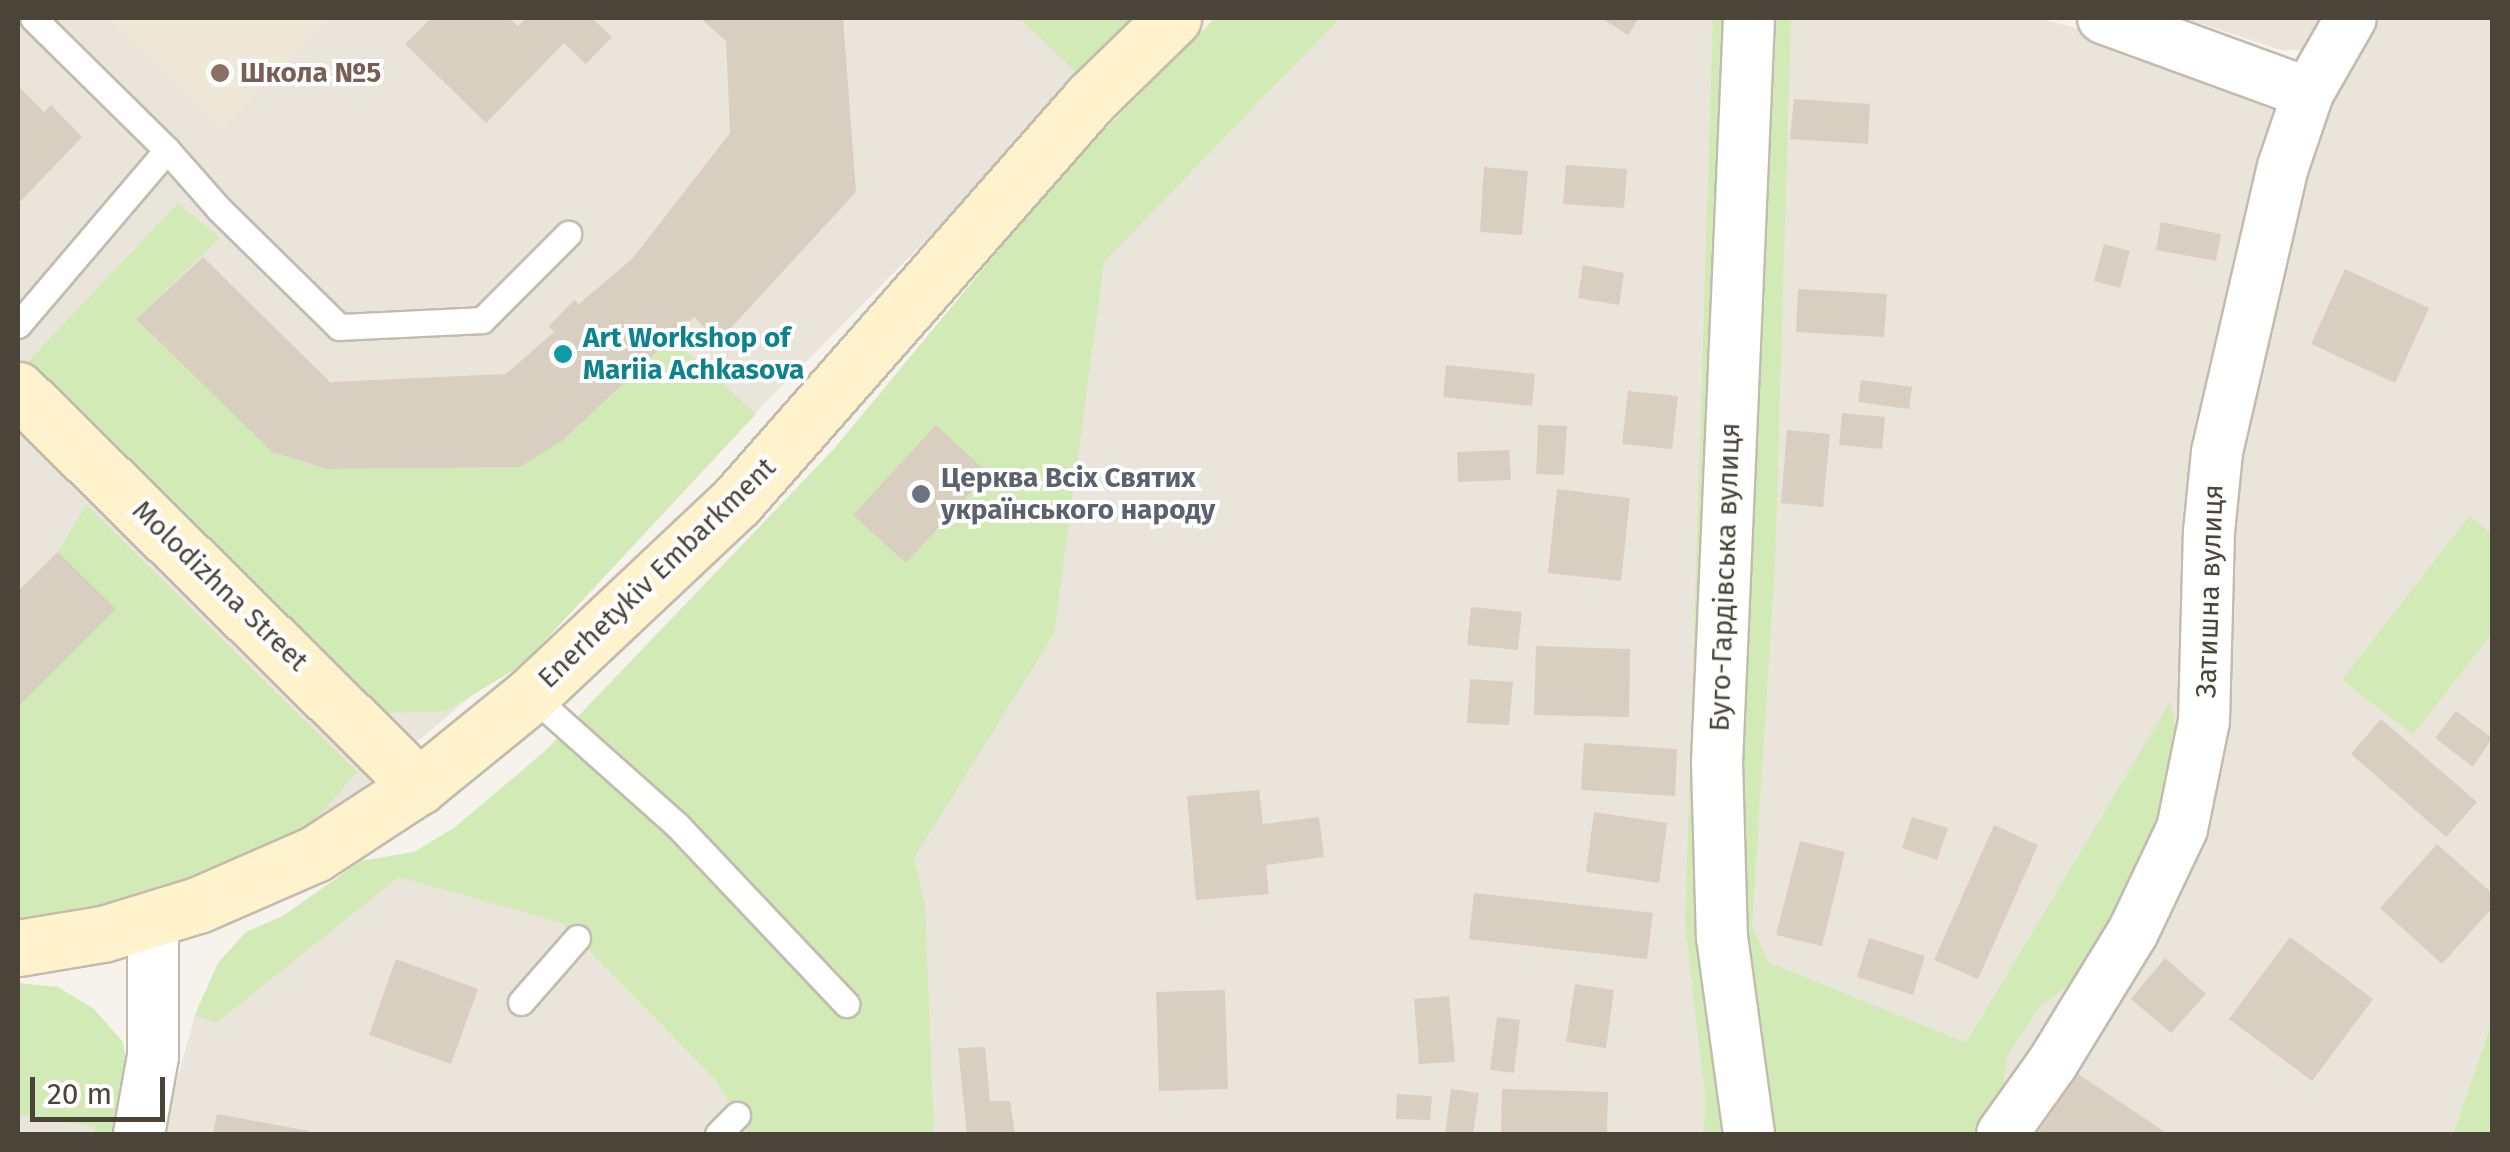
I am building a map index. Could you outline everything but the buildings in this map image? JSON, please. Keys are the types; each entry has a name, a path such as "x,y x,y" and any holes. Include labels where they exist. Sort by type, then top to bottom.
{"street":[{"name":"Enerhetykiv Embarkment","path":"18,948 153,921 315,854 419,786 531,695 736,502 1091,98 1174,18"},
{"name":"Буго-Гардівська вулиця","path":"1749,18 1717,762 1722,938 1749,1134"},
{"path":"2102,18 2308,94"},
{"name":"Затишна вулиця","path":"2002,1134 2052,1064 2133,932 2182,829 2204,720 2209,532 2217,452 2282,167 2308,94 2351,18"},
{"name":"Molodizhna Street","path":"18,390 419,786"},
{"path":"139,1134 153,1056 153,921"}],"lane":[{"path":"34,18 339,327 482,320 568,234"},
{"path":"18,325 167,150"},
{"path":"531,695 676,824 846,1004"},
{"path":"522,1002 576,938"},
{"path":"718,1134 737,1115"}],"shaded area":[{"path":"18,18 1145,18 500,672 335,811 226,860 18,913"},
{"name":"Школа №5","path":"107,18 330,18 222,129"},
{"path":"1215,18 1725,18 1733,1134 162,1134 195,1015 218,963 246,932 283,916 361,861 414,852 454,828 544,752 834,449 1066,169"},
{"path":"1762,18 2037,18 2109,36 2262,94 2370,18 2492,18 2492,1019 2453,1134 1768,1134 1745,981"},
{"path":"2184,18 2332,18 2304,50 2281,50"},
{"path":"18,1115 96,1127 94,1134 18,1134"}],"green space":[{"path":"1019,18 1140,18 1077,73"},
{"path":"1215,18 1340,18 1104,262 1054,634 914,858 925,905 934,1134 749,1134 714,1078 562,923 399,877 216,1023 195,1015 218,963 246,932 283,916 361,861 414,852 454,828 544,752 834,449 1066,169"},
{"path":"1713,18 1725,18 1733,1134 1703,1134 1706,1103 1685,925"},
{"path":"1762,18 1791,18 1775,565 1752,926 1768,962 1966,1043 2170,702 2188,782 2155,878 2072,983 2041,1005 2007,1056 2000,1108 1984,1134 1768,1134 1733,877"},
{"path":"178,203 220,238 136,319 272,452 328,469 520,467 562,441 671,338 756,414 522,665 446,711 388,713 349,684 23,367"},
{"path":"86,505 357,772 303,834 177,888 42,918 18,919 18,707 116,609 58,552"},
{"path":"2469,516 2492,534 2492,633 2413,735 2342,680"},
{"path":"18,983 58,987 94,1009 123,1042 128,1079 115,1134 94,1134 95,1127 18,1115"},
{"path":"2492,1019 2492,1134 2453,1134 2486,1038"}],"place":[{"name":"Школа №5","path":"220,73"},
{"name":"Art Workshop of Mariia Achkasova","path":"563,354"},
{"name":"Церква Всіх Святих українського народу","path":"921,494"}]}
